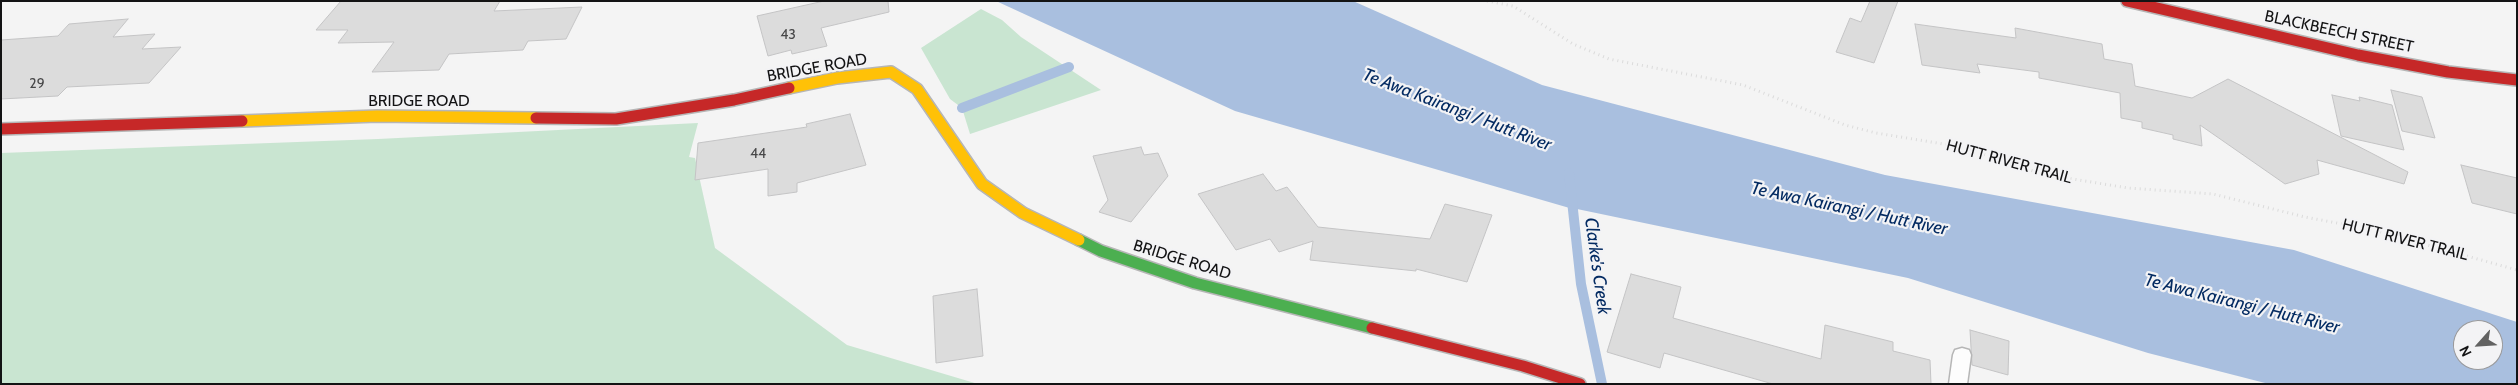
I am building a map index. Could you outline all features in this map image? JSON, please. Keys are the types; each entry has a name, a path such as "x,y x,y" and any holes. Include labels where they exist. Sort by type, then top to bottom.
{"street":[{"name":"BLACKBEECH STREET","path":"2126,1 2358,55 2448,72 2517,80"},
{"name":"BRIDGE ROAD","path":"1,129 377,116 616,119 734,100 836,78 892,72 917,88 982,184 1023,213 1101,251 1195,283 1523,366 1580,384"}],"lane":[{"path":"1958,384 1962,355"}],"path":[{"name":"HUTT RIVER TRAIL","path":"1487,1 1512,6 1573,44 1609,59 1743,85 1845,125 1876,133 1962,147 2042,174 2128,188 2213,194 2374,230 2517,270"}],"green space":[{"path":"981,9 1002,20 1021,37 1101,90 970,134 962,108 950,99 921,48"},
{"path":"698,123 689,157 695,158 715,248 847,345 978,384 1,384 1,153 378,139"}],"water":[{"name":"Te Awa Kairangi / Hutt River","path":"996,1 1353,1 1542,85 1885,175 2294,250 2517,322 2517,384 2269,384 2148,353 1908,278 1577,209 1565,170 1573,209 1235,111"}],"building":[{"path":"341,1 500,1 494,11 582,7 566,39 528,41 523,50 449,54 439,70 372,72 394,42 338,43 348,30 316,30"},
{"path":"824,1 888,1 889,12 821,28 827,46 792,54 791,50 768,56 757,16"},
{"path":"1870,1 1898,1 1874,63 1836,52 1850,18 1861,22"},
{"path":"128,19 113,37 155,34 142,49 181,47 149,83 67,87 58,96 1,99 1,40 58,36 69,24"},
{"path":"1915,24 2016,38 2015,28 2102,44 2104,59 2132,64 2135,86 2192,98 2228,79 2408,172 2404,184 2317,160 2319,174 2285,184 2200,125 2202,146 2173,139 2173,135 2142,128 2142,122 2121,118 2120,93 2039,78 2039,72 1977,64 1980,73 1922,65"},
{"path":"2391,90 2422,97 2435,138 2402,131"},
{"path":"2332,95 2360,101 2359,97 2392,105 2404,150 2341,136"},
{"path":"850,114 866,165 797,183 797,192 768,196 768,169 695,180 698,143 807,127 806,124"},
{"path":"1141,147 1144,155 1158,153 1168,176 1131,222 1099,212 1108,200 1093,156"},
{"path":"2461,165 2517,178 2517,214 2472,203"},
{"path":"1263,174 1276,191 1287,187 1318,227 1430,239 1445,204 1492,215 1467,282 1416,269 1416,271 1310,260 1313,241 1279,252 1270,239 1236,250 1198,194"},
{"path":"1631,274 1681,287 1673,318 1821,359 1825,325 1893,342 1893,351 1930,360 1931,384 1773,384 1664,353 1660,368 1607,352"},
{"path":"977,289 983,356 936,363 933,296"},
{"path":"1970,330 2009,341 2008,375 1972,365"}],"waterway":[{"path":"962,108 1069,67"},
{"name":"Clarke's Creek","path":"1569,173 1581,284 1602,384"}],"traffic: fast":[{"path":"1079,240 1101,251 1195,283 1372,328"}],"traffic: slow":[{"path":"789,88 837,78 891,72 917,89 982,184 1023,213 1079,240"},
{"path":"242,121 377,116 536,118"}],"traffic: jam":[{"path":"2127,1 2358,55 2448,72 2517,80"},
{"path":"536,118 616,119 734,100 789,88"},
{"path":"1,129 242,121"},
{"path":"1372,328 1523,366 1580,384"}]}
